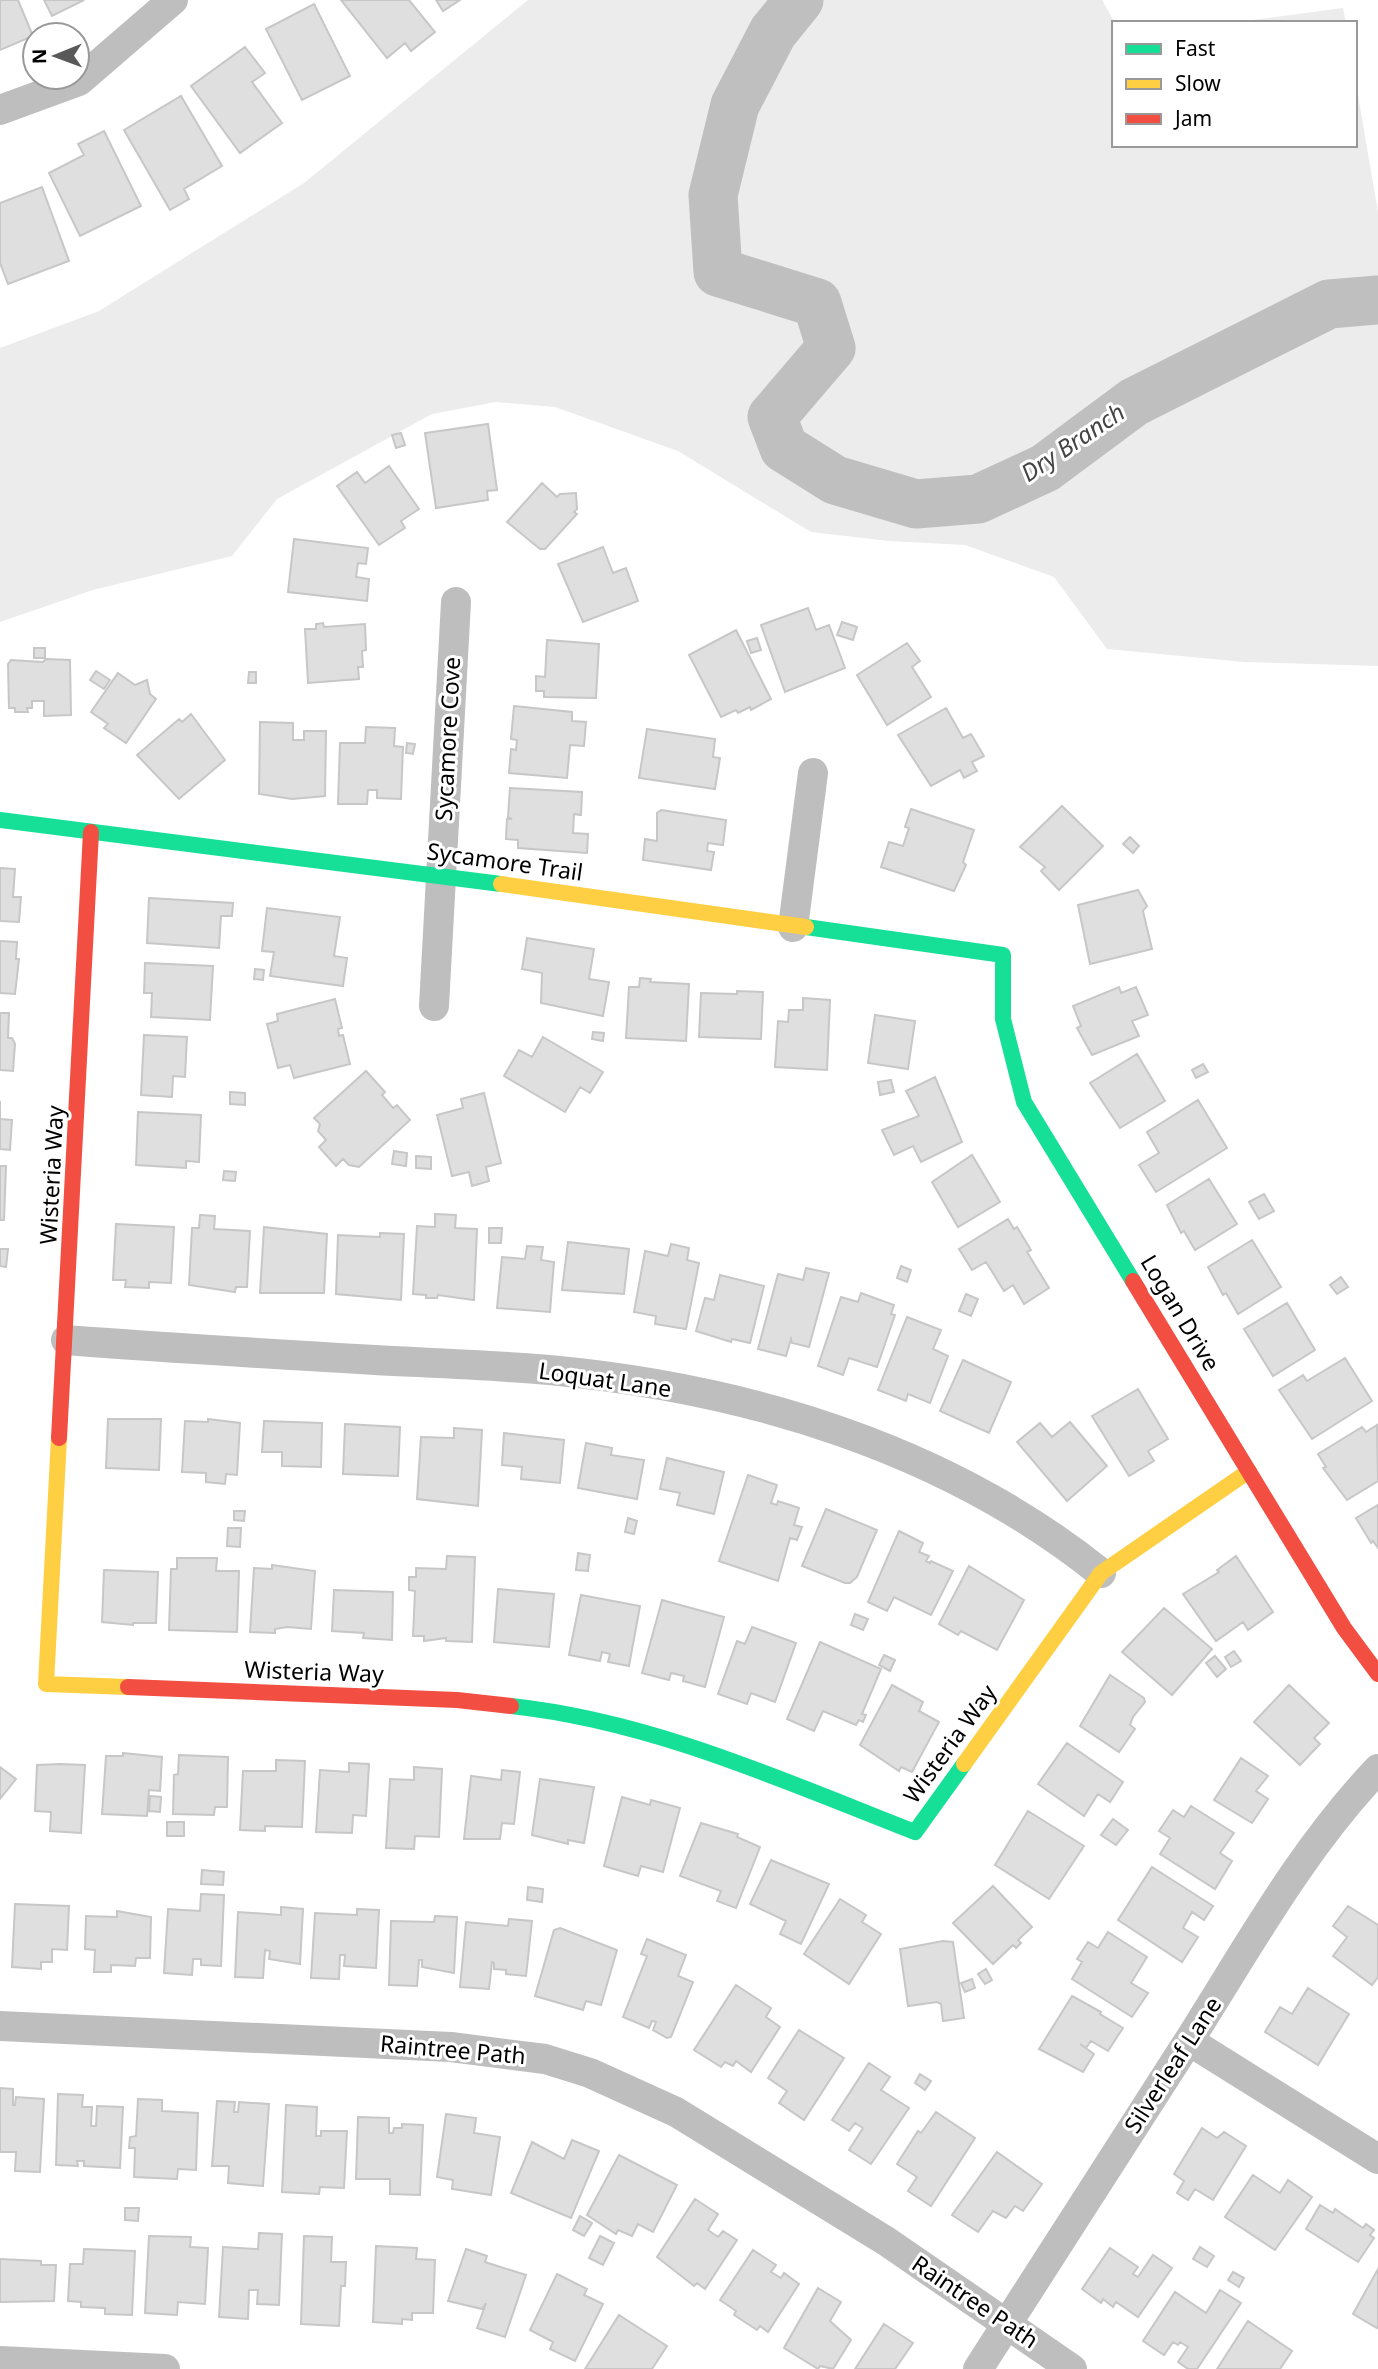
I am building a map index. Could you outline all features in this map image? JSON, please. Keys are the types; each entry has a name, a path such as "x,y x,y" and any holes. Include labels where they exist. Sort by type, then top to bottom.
{"street":[{"path":"0,110 79,81 173,0"},
{"name":"Sycamore Cove","path":"434,1006 456,602"},
{"path":"793,928 813,773"},
{"name":"Sycamore Trail","path":"0,820 440,876 793,928 1003,955"},
{"name":"Wisteria Way","path":"91,832 46,1684 457,1700 549,1710 691,1745 915,1832 1101,1573 1249,1471"},
{"name":"Logan Drive","path":"1003,955 1003,1019 1024,1102 1344,1628 1378,1674"},
{"name":"Loquat Lane","path":"66,1340 549,1370 647,1384 743,1403 848,1434 972,1488 1032,1522 1101,1573"},
{"name":"Silverleaf Lane","path":"978,2369 1189,2040 1289,1878 1323,1830 1378,1769"},
{"name":"Raintree Path","path":"0,2026 451,2047 545,2059 634,2090 676,2112 886,2241 1072,2369"},
{"path":"1189,2040 1378,2159"},
{"path":"0,2361 165,2369"}],"shaded area":[{"path":"528,0 1102,0 1114,21 1112,147 1357,147 1357,90 1378,212 1378,666 1244,662 1107,649 1054,577 965,545 889,541 811,532 678,451 555,407 496,402 432,414 277,499 232,556 93,590 0,622 0,348 99,311 304,183"},
{"path":"1343,8 1346,21 1245,21"}],"building":[{"path":"0,0 18,0 27,21 21,21 21,41 0,50"},
{"path":"44,0 84,0 52,16"},
{"path":"341,0 409,0 435,32 411,51 405,43 387,58"},
{"path":"436,0 460,0 443,11"},
{"path":"314,4 350,76 302,100 266,29"},
{"path":"245,47 265,73 252,82 282,123 240,153 191,86"},
{"path":"181,96 222,166 184,189 189,199 170,210 124,130"},
{"path":"104,131 141,206 80,236 49,173 84,155 78,144"},
{"path":"42,187 69,261 8,284 0,263 0,203"},
{"path":"488,424 497,490 487,491 488,500 436,508 425,433"},
{"path":"401,433 405,445 396,448 392,435"},
{"path":"389,466 419,509 401,521 405,528 379,545 337,486 357,472 365,483"},
{"path":"542,483 557,497 560,494 576,493 577,509 574,512 577,514 545,549 540,549 507,522"},
{"path":"294,539 368,548 366,564 358,563 356,577 369,579 367,601 288,592"},
{"path":"603,547 613,573 626,568 638,601 583,622 558,564"},
{"path":"808,608 816,630 829,625 845,668 785,692 761,625"},
{"path":"842,622 857,627 853,640 837,635"},
{"path":"323,623 324,627 365,624 366,650 362,651 363,667 358,667 359,679 308,683 305,629 316,629 316,624"},
{"path":"736,630 771,699 751,710 750,707 738,713 736,710 721,717 689,655"},
{"path":"757,638 761,650 751,653 747,641"},
{"path":"547,640 599,644 596,698 544,697 544,691 536,691 536,676 545,677"},
{"path":"907,643 920,661 912,667 931,697 887,725 857,675"},
{"path":"34,648 45,648 45,658 34,658"},
{"path":"46,659 70,660 71,715 44,716 44,701 32,701 32,708 27,708 28,712 15,712 15,708 9,708 8,664 11,660 43,662"},
{"path":"96,671 110,680 104,689 90,680"},
{"path":"249,672 256,672 256,683 248,683"},
{"path":"118,673 135,685 147,680 150,694 156,699 126,743 104,728 108,724 91,712"},
{"path":"514,706 572,712 572,721 586,722 584,746 570,745 567,778 509,773 511,749 516,750 517,740 511,739"},
{"path":"946,708 963,738 971,734 984,756 972,762 977,771 964,778 960,770 931,786 898,735"},
{"path":"191,714 225,760 179,799 137,755 179,719 182,722"},
{"path":"260,722 293,723 293,740 304,740 304,731 326,731 325,796 292,799 259,794"},
{"path":"366,727 395,728 394,746 403,747 401,799 377,798 377,790 368,790 367,804 338,804 340,743 365,743"},
{"path":"647,729 715,739 713,757 720,758 715,789 639,778"},
{"path":"407,743 415,744 413,754 406,753"},
{"path":"510,788 582,792 581,815 574,814 573,833 588,834 587,853 518,848 518,840 506,839 507,819 512,819 508,817"},
{"path":"1062,806 1103,846 1059,890 1041,871 1045,867 1020,847"},
{"path":"911,809 974,830 963,862 966,865 954,891 881,867 889,842 903,846"},
{"path":"661,810 726,820 723,845 708,843 707,851 714,852 711,870 643,860 645,839 657,841 657,813"},
{"path":"1130,837 1139,846 1133,853 1123,844"},
{"path":"0,868 15,869 13,897 21,897 19,922 0,921"},
{"path":"1138,890 1147,906 1143,911 1152,949 1090,964 1078,905"},
{"path":"149,898 233,903 232,916 221,916 219,948 147,943"},
{"path":"267,908 340,917 334,956 347,958 343,986 270,976 274,952 262,951"},
{"path":"527,938 594,949 589,979 609,982 603,1016 541,1003 542,973 522,969"},
{"path":"0,941 17,942 16,959 19,959 15,994 0,993"},
{"path":"145,963 213,966 210,1020 151,1017 152,993 144,993"},
{"path":"255,969 264,970 263,980 254,979"},
{"path":"640,978 651,979 650,982 689,984 686,1041 626,1038 629,987 639,987"},
{"path":"1119,987 1121,993 1136,987 1148,1015 1132,1021 1139,1036 1092,1055 1077,1028 1081,1026 1073,1006"},
{"path":"737,991 763,992 761,1039 699,1037 701,993 737,994"},
{"path":"803,998 830,1000 827,1070 775,1067 778,1021 788,1022 789,1010 803,1010"},
{"path":"335,999 342,1028 338,1029 339,1036 343,1035 350,1064 294,1078 290,1065 278,1068 267,1024 278,1021 277,1014"},
{"path":"0,1013 9,1013 8,1038 12,1038 15,1044 13,1071 0,1070"},
{"path":"875,1015 915,1021 908,1069 868,1063"},
{"path":"593,1032 604,1033 603,1041 592,1039"},
{"path":"144,1035 187,1037 185,1077 173,1076 172,1097 141,1095"},
{"path":"543,1037 603,1072 590,1093 580,1087 565,1112 504,1076 519,1050 532,1057"},
{"path":"1137,1054 1165,1101 1120,1128 1090,1083"},
{"path":"1203,1064 1208,1072 1196,1078 1192,1070"},
{"path":"366,1071 385,1092 382,1095 393,1108 397,1105 410,1120 359,1167 349,1165 343,1159 336,1166 319,1147 326,1140 318,1131 320,1124 314,1118"},
{"path":"935,1077 962,1142 921,1162 913,1146 894,1155 882,1130 919,1116 906,1091"},
{"path":"891,1080 894,1092 880,1095 878,1082"},
{"path":"230,1092 245,1093 245,1105 230,1104"},
{"path":"484,1093 501,1163 486,1167 489,1181 472,1186 469,1172 452,1176 437,1115 463,1108 461,1099"},
{"path":"1198,1100 1227,1148 1156,1192 1139,1165 1159,1153 1147,1132"},
{"path":"138,1112 201,1115 199,1162 186,1161 186,1168 136,1165"},
{"path":"0,1119 12,1120 10,1150 0,1149"},
{"path":"394,1151 407,1153 406,1166 392,1164"},
{"path":"972,1155 1000,1202 958,1227 932,1182"},
{"path":"416,1156 431,1157 431,1169 416,1168"},
{"path":"0,1166 6,1166 4,1220 0,1220"},
{"path":"224,1171 236,1172 235,1181 223,1180"},
{"path":"1209,1179 1237,1224 1195,1250 1184,1231 1181,1233 1167,1205"},
{"path":"1264,1194 1274,1211 1259,1219 1249,1202"},
{"path":"435,1214 456,1215 455,1228 477,1229 474,1300 438,1295 437,1298 426,1298 426,1295 413,1294 417,1226 435,1227"},
{"path":"200,1215 215,1216 214,1229 250,1231 247,1287 236,1287 235,1292 189,1285 192,1228 199,1228"},
{"path":"1008,1219 1014,1229 1017,1227 1031,1250 1027,1252 1049,1288 1024,1304 1013,1285 1004,1291 986,1262 972,1270 959,1249"},
{"path":"116,1224 174,1227 171,1283 149,1282 149,1288 125,1287 126,1280 113,1280"},
{"path":"264,1227 327,1234 324,1293 260,1293"},
{"path":"489,1228 502,1228 501,1243 489,1243"},
{"path":"380,1233 404,1234 401,1300 336,1294 338,1235 380,1237"},
{"path":"1252,1240 1281,1287 1238,1314 1226,1293 1223,1295 1208,1267"},
{"path":"568,1242 629,1249 624,1294 562,1290"},
{"path":"671,1244 689,1248 687,1260 699,1263 686,1329 655,1324 656,1316 634,1312 645,1251 668,1256"},
{"path":"527,1246 543,1247 541,1260 554,1262 550,1312 497,1308 502,1257 525,1259"},
{"path":"0,1249 8,1249 6,1267 0,1266"},
{"path":"901,1266 911,1270 907,1282 897,1278"},
{"path":"806,1268 829,1273 809,1347 792,1343 791,1339 786,1356 758,1349 778,1274 803,1280"},
{"path":"720,1275 764,1286 750,1343 732,1339 731,1342 696,1331 705,1298 714,1300"},
{"path":"1341,1277 1348,1287 1337,1294 1330,1285"},
{"path":"861,1293 894,1305 891,1314 895,1315 877,1367 849,1358 843,1375 818,1366 841,1297 858,1302"},
{"path":"966,1294 978,1299 971,1316 959,1311"},
{"path":"1287,1303 1315,1350 1273,1376 1244,1329"},
{"path":"907,1317 941,1330 933,1349 948,1356 930,1403 908,1394 906,1401 878,1390"},
{"path":"1345,1358 1372,1401 1312,1439 1279,1390 1303,1375 1307,1381"},
{"path":"963,1360 1011,1382 989,1433 940,1411"},
{"path":"1138,1389 1168,1439 1148,1451 1154,1461 1129,1476 1092,1416"},
{"path":"108,1419 161,1419 159,1470 106,1468"},
{"path":"208,1419 240,1423 237,1475 226,1474 225,1484 206,1482 206,1473 182,1472 185,1421 208,1422"},
{"path":"264,1421 322,1423 321,1467 282,1466 282,1452 262,1452"},
{"path":"1070,1422 1107,1466 1067,1501 1017,1442 1040,1423 1052,1437"},
{"path":"345,1424 400,1427 398,1476 343,1474"},
{"path":"1377,1425 1378,1481 1347,1500 1323,1468 1326,1467 1318,1454 1362,1427 1366,1432"},
{"path":"454,1428 482,1430 478,1506 417,1499 421,1437 454,1438"},
{"path":"504,1433 564,1440 560,1483 521,1479 522,1467 502,1465"},
{"path":"586,1443 612,1448 611,1455 644,1460 637,1499 578,1488"},
{"path":"667,1458 724,1472 714,1514 677,1505 680,1493 660,1489"},
{"path":"748,1475 777,1485 771,1503 777,1505 778,1501 799,1508 794,1525 802,1527 797,1540 790,1538 778,1581 719,1561"},
{"path":"1378,1505 1378,1548 1373,1541 1371,1543 1356,1518"},
{"path":"826,1509 877,1530 857,1577 850,1583 802,1566"},
{"path":"234,1511 245,1511 244,1521 234,1520"},
{"path":"628,1518 637,1521 634,1534 625,1532"},
{"path":"228,1528 241,1528 240,1547 227,1546"},
{"path":"899,1531 923,1543 919,1552 929,1556 926,1561 953,1571 931,1615 894,1597 887,1611 868,1602"},
{"path":"578,1553 590,1555 588,1571 576,1570"},
{"path":"447,1556 475,1557 472,1642 446,1641 446,1638 424,1641 424,1636 413,1636 415,1591 409,1590 409,1577 416,1577 416,1568 446,1569"},
{"path":"1236,1556 1273,1612 1248,1630 1243,1622 1216,1641 1183,1594 1219,1572 1217,1570"},
{"path":"177,1558 217,1558 216,1571 239,1571 237,1632 169,1630 171,1569 177,1569"},
{"path":"272,1565 315,1571 311,1629 287,1627 275,1629 275,1633 250,1632 254,1568 272,1569"},
{"path":"969,1566 1024,1600 997,1650 961,1631 958,1635 939,1624"},
{"path":"104,1570 158,1572 156,1623 133,1625 102,1622"},
{"path":"498,1589 554,1594 549,1647 494,1642"},
{"path":"334,1590 393,1592 392,1640 363,1638 364,1633 332,1631"},
{"path":"581,1595 640,1606 629,1666 608,1662 610,1654 602,1652 600,1661 569,1655"},
{"path":"662,1600 724,1617 705,1687 683,1681 684,1676 671,1673 669,1680 642,1673"},
{"path":"1164,1608 1212,1649 1172,1695 1122,1652"},
{"path":"855,1614 868,1619 863,1630 851,1625"},
{"path":"752,1627 796,1643 775,1702 751,1693 747,1704 718,1694 737,1641 745,1644"},
{"path":"820,1642 881,1669 862,1714 866,1715 863,1722 859,1720 856,1725 823,1711 814,1731 787,1719"},
{"path":"1234,1651 1241,1661 1231,1667 1225,1657"},
{"path":"884,1655 895,1660 890,1671 879,1665"},
{"path":"1215,1656 1226,1669 1217,1677 1206,1663"},
{"path":"1110,1675 1144,1698 1145,1702 1133,1717 1130,1725 1135,1729 1119,1752 1080,1726"},
{"path":"892,1685 923,1702 919,1711 939,1722 912,1772 901,1767 899,1771 860,1745"},
{"path":"1289,1685 1329,1723 1314,1738 1320,1744 1300,1765 1254,1722"},
{"path":"1067,1743 1123,1782 1110,1802 1098,1794 1084,1816 1038,1784"},
{"path":"123,1753 162,1757 160,1791 149,1790 147,1816 102,1814 106,1756 123,1756"},
{"path":"179,1755 228,1757 227,1807 215,1807 214,1815 173,1814 174,1775 178,1774"},
{"path":"1241,1758 1268,1776 1256,1791 1268,1799 1252,1823 1214,1800"},
{"path":"276,1760 305,1761 302,1827 265,1826 265,1831 240,1830 243,1771 276,1771"},
{"path":"349,1763 369,1764 366,1816 353,1815 352,1833 316,1832 320,1770 349,1772"},
{"path":"37,1765 85,1765 81,1833 50,1831 51,1812 35,1811"},
{"path":"0,1767 16,1779 0,1799"},
{"path":"414,1767 442,1769 439,1837 415,1836 414,1849 386,1848 390,1779 414,1780"},
{"path":"502,1770 520,1772 514,1824 502,1823 500,1839 464,1839 471,1776 501,1780"},
{"path":"540,1779 594,1787 584,1843 568,1840 568,1844 532,1835"},
{"path":"150,1796 161,1797 160,1812 149,1811"},
{"path":"622,1797 650,1805 651,1800 680,1808 663,1872 641,1866 638,1876 604,1866"},
{"path":"1191,1806 1234,1833 1220,1853 1232,1861 1215,1889 1160,1854 1170,1838 1159,1831 1173,1810 1184,1817"},
{"path":"1028,1811 1084,1846 1049,1899 995,1865"},
{"path":"1113,1819 1128,1830 1116,1845 1101,1835"},
{"path":"167,1822 184,1822 184,1836 167,1836"},
{"path":"701,1823 738,1834 737,1837 760,1847 736,1908 717,1901 721,1891 680,1876"},
{"path":"771,1860 829,1884 801,1944 780,1934 786,1921 750,1904"},
{"path":"1152,1867 1213,1906 1204,1920 1192,1912 1183,1928 1198,1937 1182,1962 1118,1920"},
{"path":"202,1870 224,1872 223,1885 201,1884"},
{"path":"993,1886 1032,1927 1018,1940 1021,1943 1016,1948 1013,1945 993,1964 953,1923"},
{"path":"528,1887 543,1889 542,1902 527,1900"},
{"path":"201,1894 224,1895 221,1966 201,1965 201,1959 193,1959 192,1975 164,1973 168,1909 200,1911"},
{"path":"840,1899 866,1915 862,1922 881,1934 849,1984 804,1954"},
{"path":"15,1904 69,1906 67,1950 52,1949 52,1962 41,1962 41,1969 12,1967"},
{"path":"1348,1906 1378,1925 1378,1977 1372,1985 1333,1956 1347,1937 1333,1926"},
{"path":"281,1907 303,1909 300,1964 269,1959 270,1951 265,1950 263,1978 235,1977 238,1912 281,1915"},
{"path":"357,1909 379,1910 376,1968 344,1966 345,1955 340,1955 339,1979 311,1978 315,1913 357,1915"},
{"path":"117,1911 151,1917 150,1958 136,1958 135,1966 111,1965 111,1972 94,1972 95,1950 85,1949 86,1916 117,1917"},
{"path":"435,1916 457,1917 454,1973 422,1967 422,1960 419,1960 417,1986 389,1985 391,1921 434,1922"},
{"path":"509,1919 532,1921 526,1976 506,1974 506,1970 494,1969 492,1962 489,1989 460,1987 466,1922 508,1926"},
{"path":"560,1928 617,1950 601,2005 586,2001 583,2010 535,1996 554,1930"},
{"path":"1108,1932 1147,1957 1131,1983 1148,1993 1132,2017 1072,1979 1082,1962 1077,1959 1088,1942 1098,1948"},
{"path":"647,1939 686,1955 678,1976 693,1982 671,2037 667,2038 653,2030 656,2022 652,2021 649,2028 623,2017 647,1956 641,1954"},
{"path":"943,1941 953,1942 964,2018 943,2021 941,2004 937,2002 908,2006 900,1949"},
{"path":"986,1969 992,1980 985,1984 978,1974"},
{"path":"972,1979 975,1988 965,1992 961,1983"},
{"path":"736,1985 771,2008 766,2017 780,2027 751,2072 736,2061 733,2066 725,2062 721,2067 694,2050"},
{"path":"1308,1988 1349,2014 1318,2065 1265,2032 1280,2007 1292,2014"},
{"path":"1072,1996 1123,2028 1108,2051 1091,2041 1086,2048 1080,2044 1094,2054 1083,2072 1039,2049"},
{"path":"799,2030 844,2058 804,2120 779,2103 787,2091 768,2078"},
{"path":"869,2063 890,2077 881,2090 909,2108 871,2164 849,2150 863,2128 855,2123 849,2131 832,2120"},
{"path":"920,2074 931,2081 925,2090 915,2083"},
{"path":"0,2088 13,2089 13,2105 16,2097 44,2099 40,2172 15,2171 16,2152 0,2152"},
{"path":"58,2094 83,2095 82,2107 92,2107 91,2126 96,2126 97,2106 123,2107 120,2168 84,2166 84,2161 77,2161 78,2166 56,2165"},
{"path":"138,2099 162,2100 162,2111 198,2113 196,2170 178,2169 177,2179 134,2177 135,2148 129,2148 130,2137 136,2136"},
{"path":"217,2101 235,2102 234,2112 238,2112 239,2102 269,2104 263,2186 228,2183 229,2166 212,2166"},
{"path":"286,2105 317,2107 316,2136 321,2136 321,2131 347,2131 344,2188 320,2187 319,2194 282,2192"},
{"path":"936,2112 975,2138 931,2206 908,2191 917,2177 897,2164 918,2131 921,2133"},
{"path":"446,2114 476,2118 474,2133 500,2137 491,2195 452,2189 453,2180 437,2177"},
{"path":"358,2117 389,2118 389,2133 393,2133 394,2128 402,2128 402,2124 423,2125 420,2195 390,2194 390,2179 356,2179"},
{"path":"1202,2128 1217,2138 1224,2132 1246,2146 1213,2200 1195,2189 1188,2200 1177,2193 1184,2181 1174,2174"},
{"path":"572,2140 599,2151 571,2218 511,2193 532,2142 564,2159"},
{"path":"997,2152 1042,2184 1023,2211 1015,2206 1006,2218 993,2211 978,2232 952,2215"},
{"path":"619,2155 677,2185 653,2232 638,2224 632,2236 618,2230 616,2234 587,2215"},
{"path":"1253,2175 1280,2193 1288,2180 1312,2197 1275,2250 1225,2217"},
{"path":"695,2199 718,2214 708,2230 718,2237 723,2231 737,2240 705,2289 697,2283 694,2286 657,2257"},
{"path":"1320,2205 1333,2213 1335,2209 1363,2228 1366,2224 1374,2230 1370,2235 1374,2238 1358,2262 1306,2229"},
{"path":"125,2208 139,2208 138,2221 125,2220"},
{"path":"580,2216 592,2223 584,2236 573,2230"},
{"path":"259,2233 282,2234 279,2305 257,2304 258,2290 249,2290 248,2319 219,2317 223,2247 258,2249"},
{"path":"149,2236 191,2237 190,2247 208,2248 205,2304 178,2302 177,2315 145,2313"},
{"path":"304,2236 332,2237 331,2262 346,2262 345,2286 341,2286 339,2326 301,2324"},
{"path":"600,2236 614,2243 603,2265 589,2258"},
{"path":"376,2246 417,2248 416,2259 435,2260 433,2313 412,2313 412,2320 402,2319 402,2324 373,2322"},
{"path":"1200,2247 1214,2256 1207,2267 1193,2259"},
{"path":"1110,2248 1138,2267 1133,2274 1138,2277 1153,2255 1172,2268 1138,2317 1116,2302 1113,2307 1103,2299 1101,2303 1082,2289"},
{"path":"84,2249 135,2251 132,2315 105,2314 105,2308 81,2307 81,2302 68,2301 70,2264 83,2264"},
{"path":"466,2249 487,2256 485,2262 526,2275 505,2337 477,2328 486,2303 482,2309 448,2301"},
{"path":"753,2250 776,2265 771,2272 781,2278 784,2273 799,2284 768,2332 760,2326 757,2330 734,2315 736,2311 720,2300"},
{"path":"0,2259 41,2261 41,2265 56,2265 54,2301 0,2302"},
{"path":"1378,2269 1378,2326 1377,2328 1353,2314"},
{"path":"1233,2272 1244,2278 1239,2287 1228,2280"},
{"path":"557,2274 587,2289 584,2295 603,2304 575,2361 550,2349 553,2342 530,2330"},
{"path":"818,2288 841,2302 830,2321 851,2340 833,2369 820,2366 818,2369 784,2348"},
{"path":"1220,2290 1241,2303 1197,2369 1188,2369 1178,2362 1188,2347 1180,2342 1178,2345 1173,2342 1164,2355 1143,2341 1175,2292 1206,2313"},
{"path":"619,2315 667,2346 652,2369 585,2369"},
{"path":"1248,2321 1292,2351 1280,2369 1217,2369"},
{"path":"884,2324 913,2343 895,2369 855,2369"}],"waterway":[{"name":"Dry Branch","path":"799,0 773,32 735,105 713,195 718,272 817,303 831,348 772,417 784,448 835,480 916,504 978,499 1045,468 1134,402 1329,304 1378,300"}],"traffic: fast":[{"path":"0,820 501,884"},
{"path":"806,927 1003,955 1003,1019 1024,1102 1133,1281"},
{"path":"511,1706 615,1725 666,1739 767,1774 915,1832 964,1764"}],"traffic: slow":[{"path":"501,884 806,927"},
{"path":"59,1438 46,1684 128,1687"},
{"path":"964,1764 1101,1573 1249,1471"}],"traffic: jam":[{"path":"59,1438 91,832"},
{"path":"1133,1281 1344,1628 1378,1674"},
{"path":"128,1687 457,1700 511,1706"}]}
